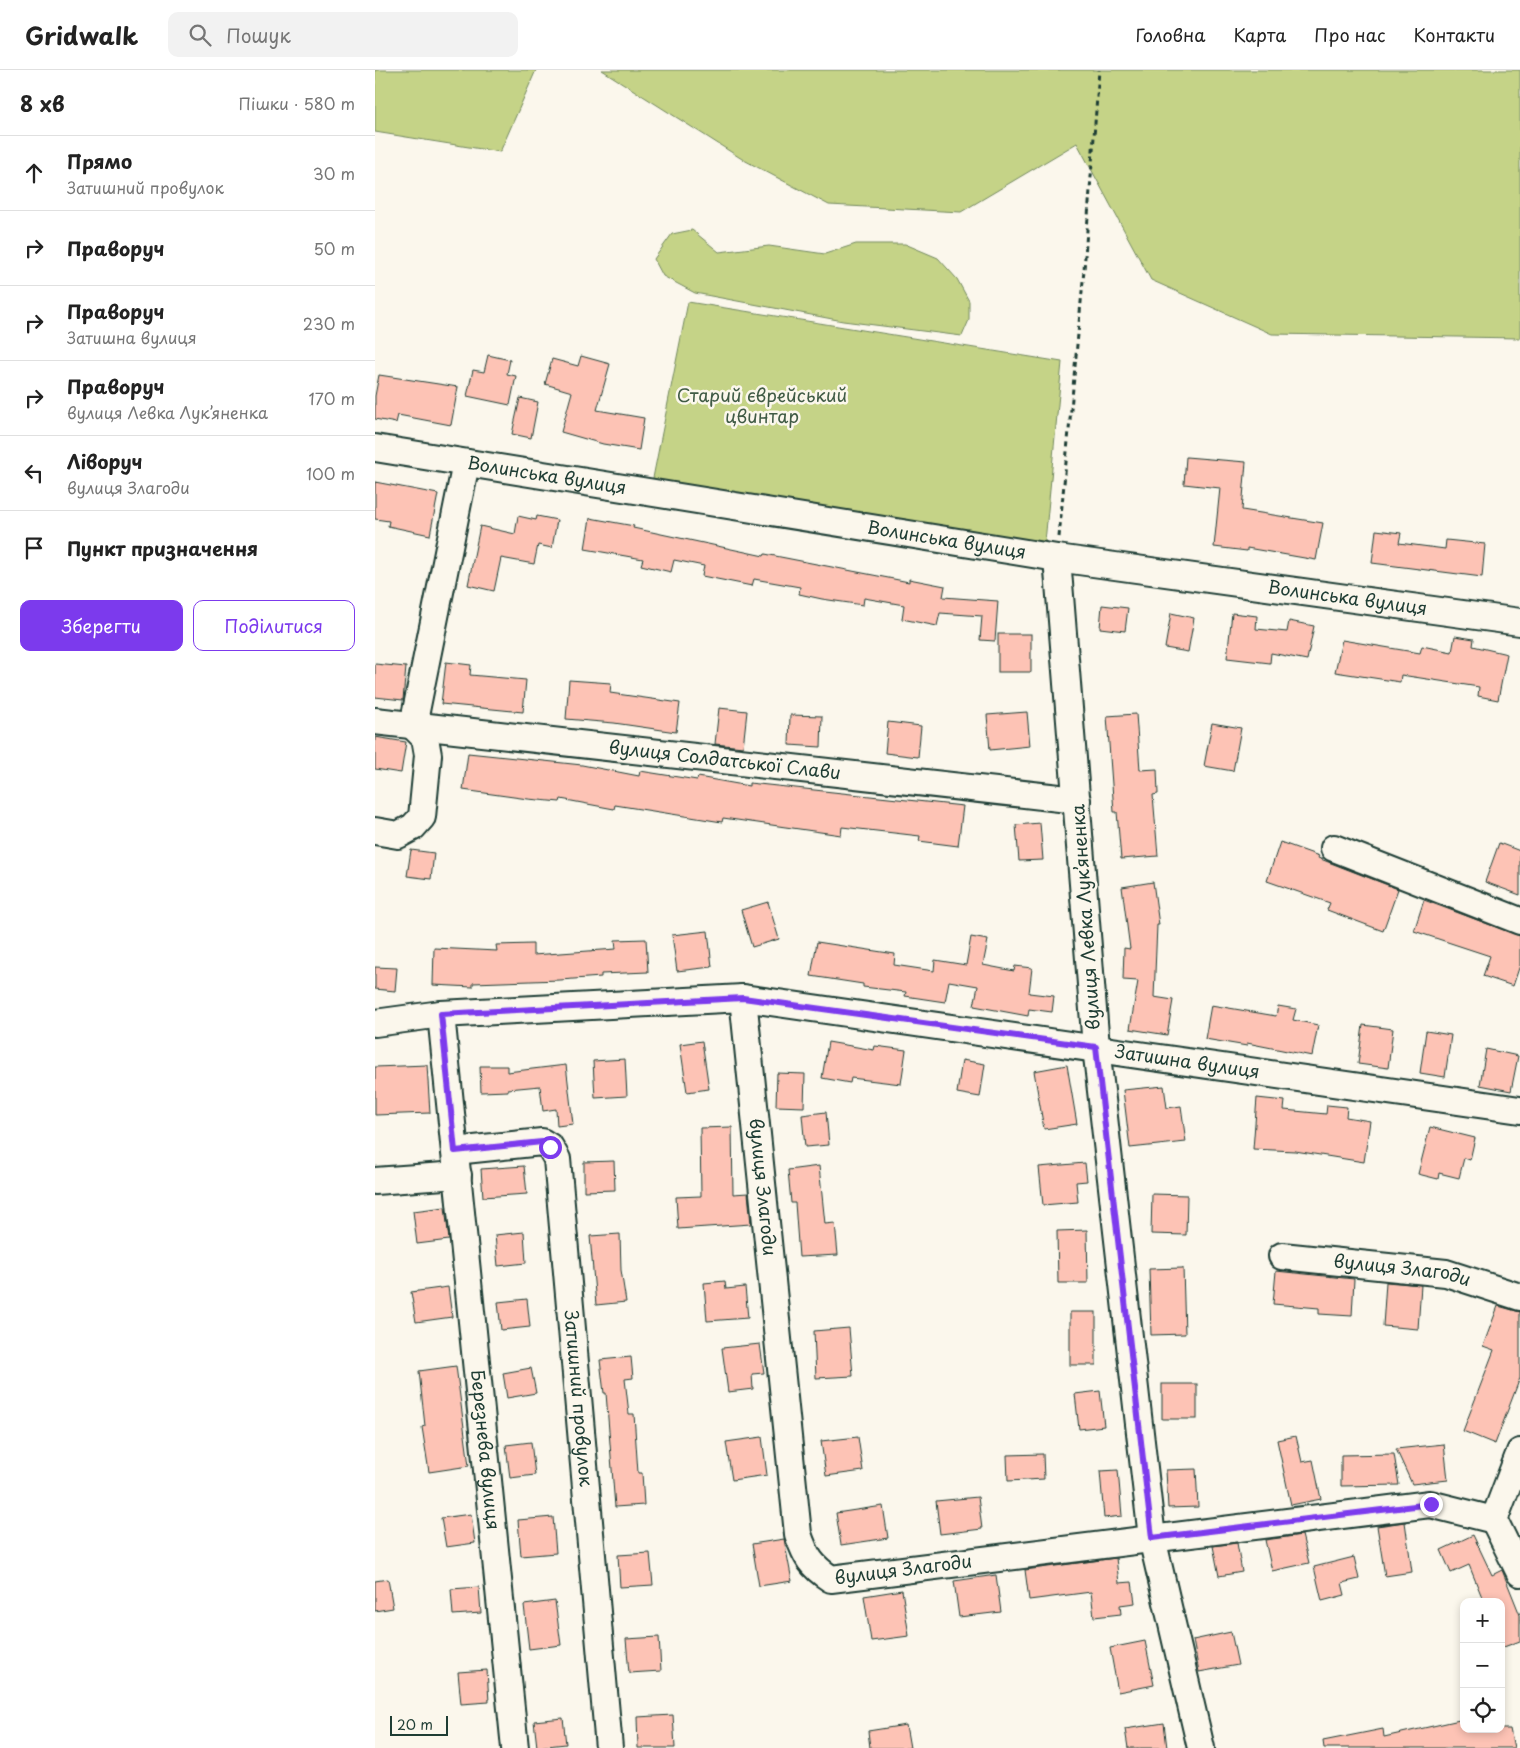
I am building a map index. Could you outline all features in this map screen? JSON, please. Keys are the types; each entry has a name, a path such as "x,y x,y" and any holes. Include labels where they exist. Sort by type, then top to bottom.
{"street":[{"name":"Волинська вулиця","path":"375,448 1057,558 1520,622"},
{"path":"375,831 398,835 413,827 422,817 428,755 425,738 413,726 467,463"},
{"name":"вулиця Левка Лукʼяненка","path":"1057,558 1096,1047 1152,1538 1201,1748"},
{"name":"вулиця Солдатської Слави","path":"375,721 1077,800"},
{"path":"1335,848 1520,921"},
{"name":"Затишна вулиця","path":"375,1023 441,1014 743,998 1096,1047 1520,1110"},
{"name":"вулиця Злагоди","path":"743,998 798,1534 805,1554 815,1568 831,1579 1431,1504 1494,1520"},
{"name":"Березнева вулиця","path":"441,1014 515,1748"},
{"name":"Затишний провулок","path":"456,1163 542,1142 550,1147 557,1159 609,1748"},
{"path":"375,1181 456,1163"},
{"name":"вулиця Злагоди","path":"1282,1256 1446,1273 1520,1296"},
{"path":"1520,1452 1494,1520 1520,1573"}],"path":[{"path":"1057,558 1084,270 1099,70"}],"green space":[{"path":"375,70 536,70 500,152 375,132"},
{"path":"602,70 1520,70 1520,338 1272,334 1151,280 1077,143 961,212 829,205 742,159"},
{"path":"692,230 719,252 769,246 825,254 856,244 905,244 938,258 957,279 969,301 969,320 962,336 843,321 695,293 663,276 654,259 672,234"},
{"name":"Старий єврейський цвинтар","path":"688,302 1062,362 1045,542 652,483"}],"building":[{"path":"488,355 510,360 507,374 516,376 510,405 467,396 473,370 484,372"},
{"path":"581,356 610,364 597,410 644,418 639,450 603,444 561,432 572,392 545,384 552,359 578,366"},
{"path":"379,375 458,387 451,425 398,415 396,423 375,419 375,396"},
{"path":"520,398 538,402 531,438 512,434"},
{"path":"1186,457 1246,462 1242,510 1323,523 1316,560 1247,548 1247,551 1214,547 1220,488 1184,484"},
{"path":"375,482 438,494 430,535 388,526 389,521 375,519"},
{"path":"518,516 536,520 537,516 557,520 552,548 538,545 534,564 501,558 494,591 468,585 480,526 515,534"},
{"path":"590,518 634,526 633,528 764,556 765,554 909,582 909,579 945,586 943,597 998,601 995,641 980,640 982,616 940,613 937,626 902,619 904,605 864,598 863,605 822,599 799,594 800,587 754,579 752,586 702,576 704,566 674,560 671,572 641,565 643,559 585,549"},
{"path":"1376,530 1401,533 1399,543 1445,549 1446,540 1485,544 1482,577 1372,563"},
{"path":"1102,605 1128,608 1125,631 1100,628"},
{"path":"1171,613 1194,618 1188,652 1165,648"},
{"path":"1232,613 1257,616 1256,629 1287,632 1289,621 1314,626 1307,660 1271,653 1270,663 1227,658"},
{"path":"998,634 1031,634 1031,672 998,672"},
{"path":"1455,636 1474,639 1473,646 1507,654 1498,700 1478,696 1479,687 1401,675 1400,682 1335,672 1342,640 1420,653 1422,646 1452,652"},
{"path":"446,662 471,665 470,675 526,680 523,712 441,704"},
{"path":"375,664 406,667 403,700 375,697"},
{"path":"569,680 611,683 610,693 680,703 676,732 614,723 566,719"},
{"path":"719,708 747,711 743,747 715,744"},
{"path":"1027,712 1030,746 990,750 987,715"},
{"path":"1136,714 1140,770 1157,769 1158,794 1153,795 1158,856 1121,859 1117,812 1114,812 1107,716"},
{"path":"790,715 822,716 821,747 789,745"},
{"path":"888,722 921,726 918,757 885,753"},
{"path":"1212,723 1241,728 1233,771 1204,766"},
{"path":"375,737 406,742 401,773 375,769"},
{"path":"468,753 582,765 639,776 640,771 697,780 698,777 749,786 749,783 963,806 958,846 919,841 920,836 842,827 841,835 723,818 722,822 615,805 614,809 561,799 560,802 463,790"},
{"path":"1040,823 1043,860 1019,861 1016,825"},
{"path":"1280,842 1398,889 1383,931 1327,910 1330,903 1267,881"},
{"path":"1499,843 1520,851 1520,895 1485,882"},
{"path":"411,850 434,853 431,879 407,876"},
{"path":"1153,882 1159,925 1157,925 1154,997 1173,1000 1167,1035 1130,1029 1138,981 1123,980 1124,948 1130,949 1122,887"},
{"path":"1424,900 1520,936 1520,965 1513,986 1483,976 1490,956 1414,931"},
{"path":"768,902 779,939 752,947 741,910"},
{"path":"708,931 712,967 677,971 672,935"},
{"path":"971,937 988,940 983,965 1014,971 1015,966 1032,968 1029,993 1054,996 1052,1012 1029,1009 1028,1016 974,1006 978,986 949,981 945,1002 905,996 906,992 863,987 863,984 811,976 817,942 895,954 894,965 934,971 935,960 966,965"},
{"path":"646,939 648,972 601,974 601,977 560,980 473,983 473,987 433,985 434,948 497,951 496,945 533,944 533,955 616,949 615,940"},
{"path":"375,967 397,968 395,991 375,989"},
{"path":"1211,1005 1276,1016 1278,1006 1296,1009 1293,1020 1318,1025 1312,1056 1247,1043 1247,1046 1205,1039"},
{"path":"1363,1025 1393,1029 1388,1068 1358,1064"},
{"path":"1426,1031 1451,1035 1445,1077 1420,1073"},
{"path":"702,1041 709,1089 687,1092 680,1044"},
{"path":"828,1042 874,1050 875,1046 906,1050 901,1084 851,1078 850,1083 822,1078"},
{"path":"1486,1049 1518,1056 1511,1091 1480,1085"},
{"path":"625,1059 627,1096 595,1098 593,1061"},
{"path":"962,1060 985,1064 980,1097 957,1093"},
{"path":"427,1065 430,1113 375,1115 375,1067"},
{"path":"566,1065 573,1124 557,1126 556,1109 543,1111 540,1086 508,1089 508,1091 481,1092 480,1066 507,1066 507,1072"},
{"path":"1067,1065 1077,1124 1044,1129 1034,1071"},
{"path":"777,1073 805,1074 804,1107 776,1106"},
{"path":"1164,1086 1167,1108 1181,1106 1186,1142 1130,1148 1123,1090"},
{"path":"1257,1098 1285,1101 1284,1110 1326,1114 1327,1105 1347,1107 1346,1117 1370,1121 1364,1162 1295,1151 1253,1149"},
{"path":"826,1112 829,1145 805,1147 802,1115"},
{"path":"732,1127 733,1194 748,1193 751,1224 678,1229 676,1197 701,1196 700,1128"},
{"path":"1430,1127 1475,1138 1470,1160 1464,1158 1459,1178 1439,1173 1438,1179 1418,1174"},
{"path":"614,1161 615,1190 584,1191 584,1162"},
{"path":"1085,1163 1087,1181 1076,1182 1078,1202 1043,1205 1039,1167"},
{"path":"524,1166 527,1194 483,1197 481,1169"},
{"path":"819,1166 825,1224 835,1223 838,1255 799,1257 795,1203 791,1203 788,1170"},
{"path":"1152,1194 1187,1195 1186,1235 1151,1234"},
{"path":"445,1207 449,1240 417,1244 413,1211"},
{"path":"1087,1230 1088,1283 1058,1283 1057,1231"},
{"path":"524,1232 526,1263 498,1266 495,1235"},
{"path":"620,1234 621,1270 626,1302 596,1305 590,1236"},
{"path":"1183,1268 1185,1334 1151,1335 1149,1269"},
{"path":"1276,1271 1354,1279 1352,1316 1319,1314 1319,1308 1273,1304"},
{"path":"725,1281 726,1289 745,1287 748,1318 707,1321 704,1283"},
{"path":"1386,1282 1421,1285 1418,1329 1383,1326"},
{"path":"448,1287 452,1317 416,1322 411,1292"},
{"path":"527,1299 530,1327 501,1330 498,1302"},
{"path":"1498,1306 1520,1312 1520,1378 1495,1444 1463,1431 1494,1350 1483,1346"},
{"path":"1070,1312 1096,1312 1096,1365 1070,1365"},
{"path":"849,1328 853,1376 816,1378 814,1331"},
{"path":"760,1344 764,1373 752,1374 753,1389 728,1392 722,1348"},
{"path":"631,1357 633,1378 625,1379 629,1414 634,1414 638,1473 642,1473 644,1505 615,1507 606,1393 604,1393 600,1360"},
{"path":"456,1366 469,1466 429,1472 422,1427 425,1426 419,1371"},
{"path":"531,1368 536,1393 507,1398 503,1373"},
{"path":"1162,1384 1197,1384 1197,1419 1162,1419"},
{"path":"1100,1391 1104,1426 1079,1429 1075,1394"},
{"path":"1296,1436 1302,1462 1313,1460 1321,1499 1291,1505 1277,1440"},
{"path":"762,1437 767,1475 732,1480 726,1442"},
{"path":"858,1437 863,1471 826,1476 821,1441"},
{"path":"531,1442 535,1475 510,1478 506,1445"},
{"path":"1444,1444 1448,1480 1412,1484 1396,1449"},
{"path":"1043,1454 1044,1479 1008,1481 1007,1455"},
{"path":"1394,1454 1399,1485 1341,1486 1341,1455"},
{"path":"1196,1469 1198,1507 1168,1508 1166,1470"},
{"path":"1118,1470 1122,1516 1104,1518 1100,1471"},
{"path":"978,1497 982,1529 940,1534 936,1501"},
{"path":"883,1506 888,1538 841,1545 836,1513"},
{"path":"471,1514 475,1543 446,1547 441,1518"},
{"path":"553,1517 556,1553 521,1556 518,1520"},
{"path":"1405,1522 1412,1572 1385,1576 1377,1526"},
{"path":"1302,1535 1309,1563 1272,1571 1265,1540"},
{"path":"1473,1535 1492,1575 1502,1570 1520,1615 1520,1641 1505,1647 1505,1598 1482,1598 1469,1565 1451,1573 1441,1550"},
{"path":"784,1539 792,1581 759,1586 752,1544"},
{"path":"1237,1543 1242,1572 1219,1576 1213,1546"},
{"path":"650,1553 653,1585 620,1587 618,1555"},
{"path":"1354,1557 1359,1579 1342,1583 1345,1595 1322,1601 1314,1567"},
{"path":"1116,1558 1119,1583 1132,1582 1135,1603 1120,1605 1121,1614 1094,1617 1091,1592 1029,1600 1025,1570"},
{"path":"996,1575 1001,1612 959,1617 954,1581"},
{"path":"388,1579 393,1608 375,1611 375,1581"},
{"path":"479,1587 481,1613 453,1615 451,1589"},
{"path":"902,1590 909,1636 871,1641 864,1596"},
{"path":"555,1601 561,1645 529,1649 524,1605"},
{"path":"1231,1632 1238,1665 1199,1672 1193,1640"},
{"path":"659,1637 661,1671 629,1673 626,1639"},
{"path":"1145,1641 1154,1685 1118,1692 1110,1648"},
{"path":"487,1670 489,1702 461,1704 458,1672"},
{"path":"673,1715 675,1748 638,1748 637,1717"},
{"path":"563,1718 566,1744 537,1747 534,1721"},
{"path":"1460,1720 1460,1733 1505,1733 1505,1729 1510,1729 1514,1748 1324,1748 1323,1741 1383,1729 1384,1737"},
{"path":"1164,1723 1167,1748 1128,1748 1125,1729"},
{"path":"906,1725 910,1748 870,1748 868,1731"}],"route":[{"path":"550,1147 542,1142 455,1151 441,1014 743,998 1096,1047 1152,1538 1431,1504"}]}
